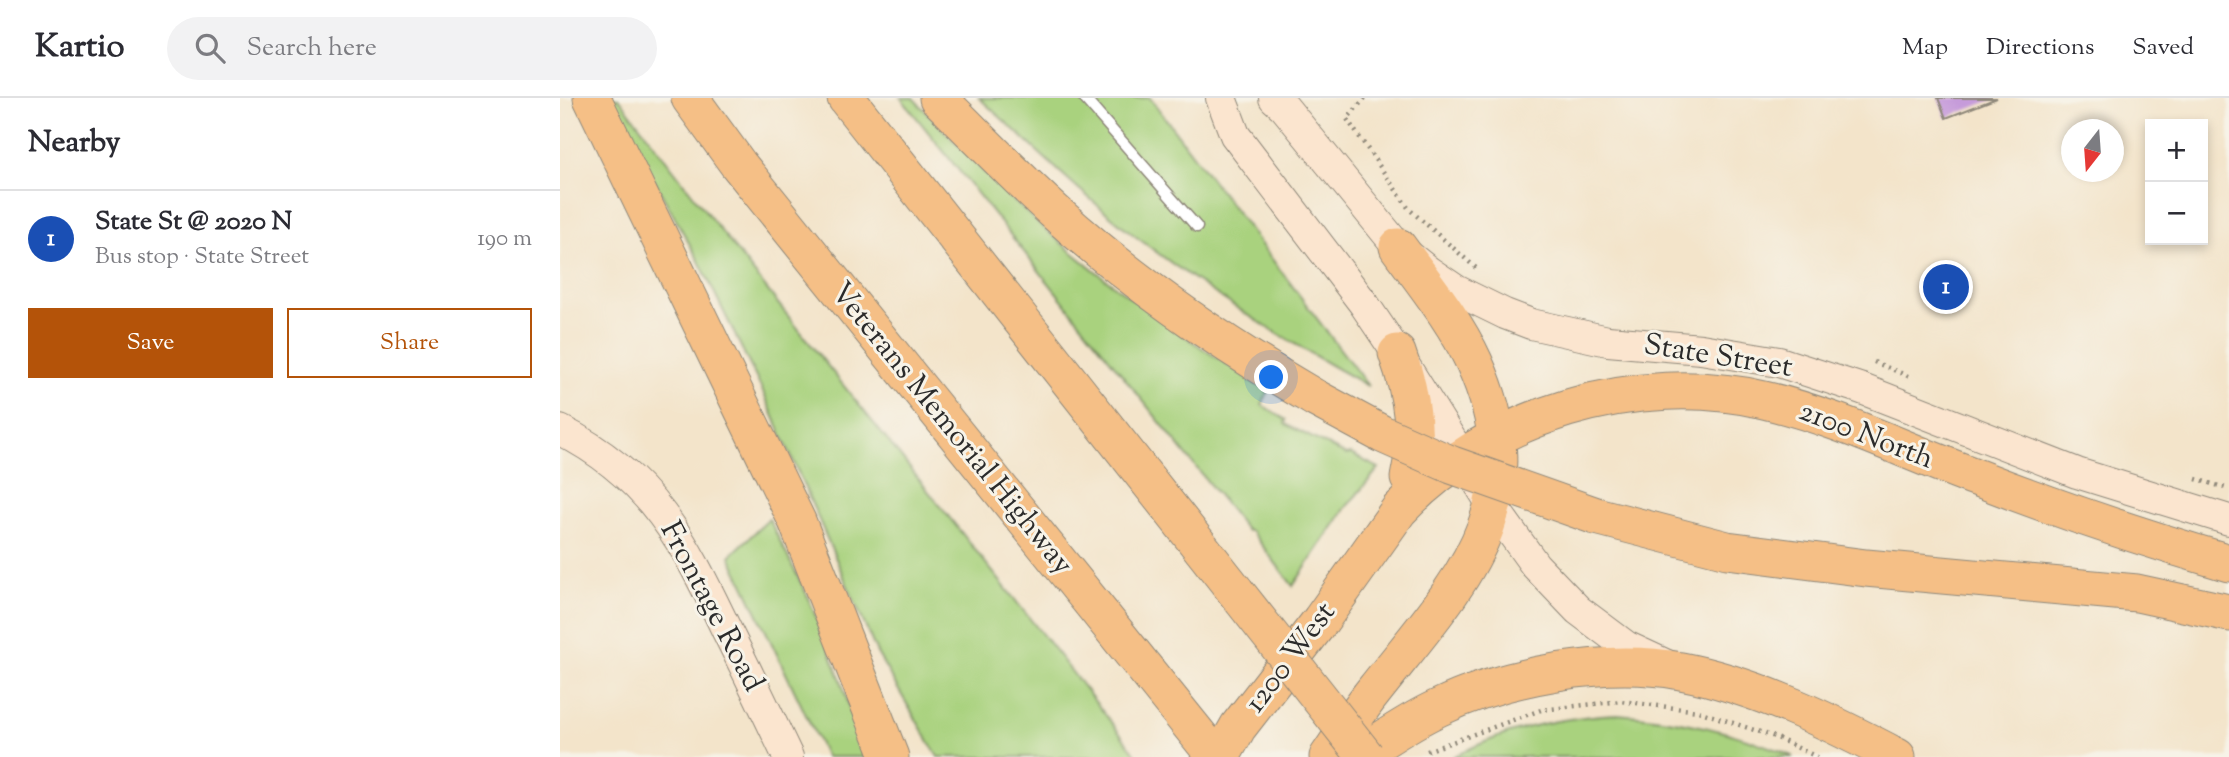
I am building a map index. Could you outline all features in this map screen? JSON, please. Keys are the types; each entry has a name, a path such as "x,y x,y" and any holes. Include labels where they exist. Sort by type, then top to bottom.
{"highway":[{"path":"592,98 797,521 890,757"},
{"name":"Veterans Memorial Highway","path":"690,98 738,164 1219,757"},
{"path":"846,98 1366,757"},
{"path":"938,98 1057,214 1149,289 1260,366 1315,398 1382,434 1452,465 1596,516 1727,550 1866,568 2137,593 2229,613"},
{"path":"1328,757 1371,694 1432,619 1468,566 1494,508 1498,474 1496,438 1490,409 1473,360 1456,330 1398,247"},
{"path":"1397,353 1408,386 1414,420 1412,466 1399,510"},
{"name":"2100 North","path":"1399,510 1430,479 1462,456 1540,418 1590,401 1674,391 1733,394 1783,405 1845,426 2027,497 2147,539 2229,563"},
{"name":"1200 West","path":"1219,757 1238,727 1340,594 1399,510"},
{"path":"2137,593 2188,590 2229,596"},
{"path":"1356,757 1438,708 1494,685 1550,673 1609,666 1680,671 1739,687 1912,757"},
{"path":"1839,726 1897,757"}],"main road":[{"path":"1221,98 1235,135 1364,304 1494,508 1535,565 1578,610 1626,646 1680,671"},
{"name":"State Street","path":"1274,98 1398,247 1456,290 1531,324 1608,341 1714,351 1779,362 1862,389 2077,473 2229,520"},
{"name":"Frontage Road","path":"560,430 598,451 620,468 653,502 684,545 788,757"}],"lane":[{"path":"1084,98 1197,227"}],"path":[{"path":"1422,753 1541,710 1621,701 1698,711 1775,737 1816,757"}],"green space":[{"path":"608,98 619,98 747,264 1138,757 938,757 877,653 764,394 699,261"},
{"path":"901,98 913,98 1034,220 1104,278 1212,355 1268,391 1262,405 1286,420 1285,424 1346,455 1351,454 1379,468 1344,510 1293,586 1251,531 1247,531"},
{"path":"979,98 1150,98 1368,386 1251,317 1167,260 1098,205"},
{"path":"769,519 808,597 841,680 864,757 826,757 730,556"},
{"path":"1617,714 1664,719 1707,728 1750,740 1794,757 1453,757 1492,739 1533,726"}],"building":[{"path":"1938,98 1997,98 1946,118"}],"place":[{"name":"State St @ 2020 N","path":"1946,287"}]}
